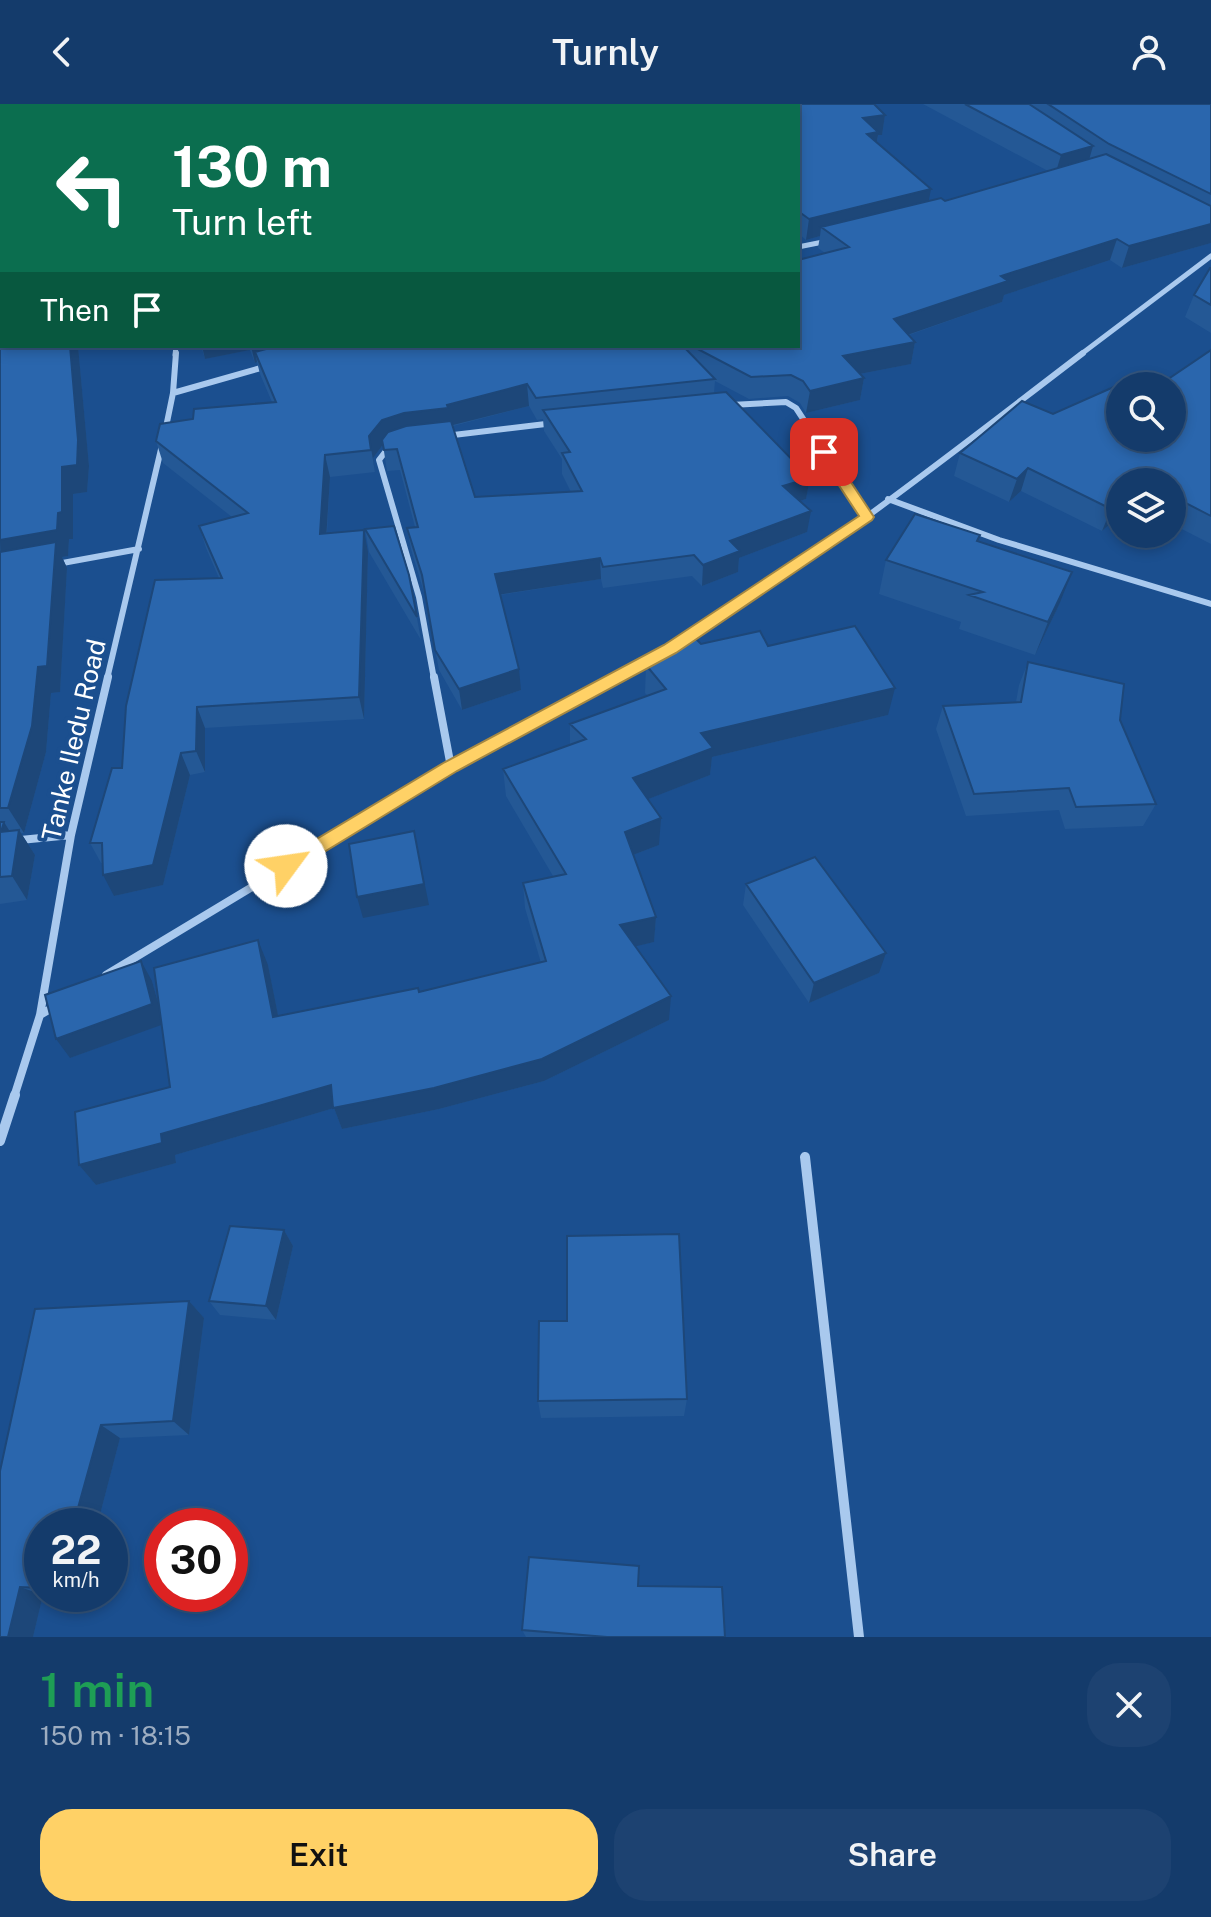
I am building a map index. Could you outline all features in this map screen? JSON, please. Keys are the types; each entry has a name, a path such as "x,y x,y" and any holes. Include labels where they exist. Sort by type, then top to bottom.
{"street":[{"path":"800,247 836,239"},
{"path":"95,982 451,767 670,649 867,517 1211,256"},
{"name":"Tanke Iledu Road","path":"0,1141 40,1015 71,835 173,393 176,348"},
{"path":"173,393 278,363"},
{"path":"727,406 786,402 796,408 867,517"},
{"path":"438,437 559,423"},
{"path":"397,444 387,448 379,460 419,597 451,767"},
{"path":"888,499 999,540 1211,604"},
{"path":"46,566 139,549"},
{"path":"0,842 71,835"},
{"path":"40,1015 67,998"},
{"path":"805,1157 859,1637"}],"building":[{"path":"800,104 874,104 885,115 863,118 878,132 867,134 931,189 809,219 800,212"},
{"path":"965,104 1029,104 1093,146 1061,155"},
{"path":"1048,104 1211,104 1211,194 1109,144"},
{"path":"1106,154 1211,206 1211,224 1129,246 1117,239 1001,276 1008,281 894,319 915,342 843,356 864,378 810,391 803,381 791,375 751,377 696,348 800,348 800,259 849,247 821,227 941,198 945,201"},
{"path":"1211,268 1211,305 1194,295"},
{"path":"0,348 70,348 78,440 77,465 62,467 62,512 58,513 57,530 0,540"},
{"path":"270,348 685,348 715,379 536,398 527,384 447,405 448,408 404,413 382,420 369,436 371,450 325,455 320,534 364,530 359,697 197,707 196,751 181,753 153,865 103,875 102,843 90,843 112,768 122,768 126,706 155,580 222,578 199,526 248,513 156,441 160,424 193,419 194,409 276,402 255,352"},
{"path":"1211,350 1211,516 1186,503 1186,468 1106,468 1106,507 1028,468 1017,479 960,453 1022,401 1053,414 1106,390 1106,452 1186,452 1186,372 1179,372"},
{"path":"726,392 810,478 783,486 811,511 730,541 740,551 703,565 694,555 603,567 600,558 495,574 519,669 459,689 435,650 422,575 407,528 418,527 397,449 384,450 382,440 388,432 406,426 451,421 475,497 582,491 562,453 570,452 543,410"},
{"path":"915,514 980,535 977,541 1072,572 1048,622 969,595 983,592 886,560"},
{"path":"394,526 409,575 417,617 365,529"},
{"path":"56,542 47,666 38,667 32,726 8,808 0,808 0,552"},
{"path":"855,626 895,688 701,733 713,748 633,778 661,818 625,832 656,917 620,925 671,996 542,1059 434,1088 333,1108 331,1085 161,1134 162,1143 79,1165 75,1112 170,1087 154,968 258,940 273,1017 418,988 419,992 546,961 523,883 566,874 503,769 586,739 570,724 666,689 646,665 695,638 701,644 760,631 768,646"},
{"path":"1028,662 1124,684 1120,720 1156,804 1076,807 1069,788 974,794 943,706 1021,702"},
{"path":"0,822 4,822 1,832 19,830 12,876 0,877"},
{"path":"414,831 424,884 357,897 349,844"},
{"path":"815,857 886,953 814,983 746,884"},
{"path":"141,961 152,1004 56,1039 45,995"},
{"path":"230,1226 284,1230 266,1306 209,1301"},
{"path":"679,1234 687,1399 538,1401 539,1321 567,1321 567,1236"},
{"path":"189,1301 173,1421 101,1425 78,1508 24,1508 24,1587 20,1587 8,1637 0,1637 0,1471 35,1309"},
{"path":"529,1557 639,1566 638,1586 722,1587 725,1637 607,1637 522,1630"}],"route":[{"path":"286,866 451,767 670,649 867,517 824,452"}]}
